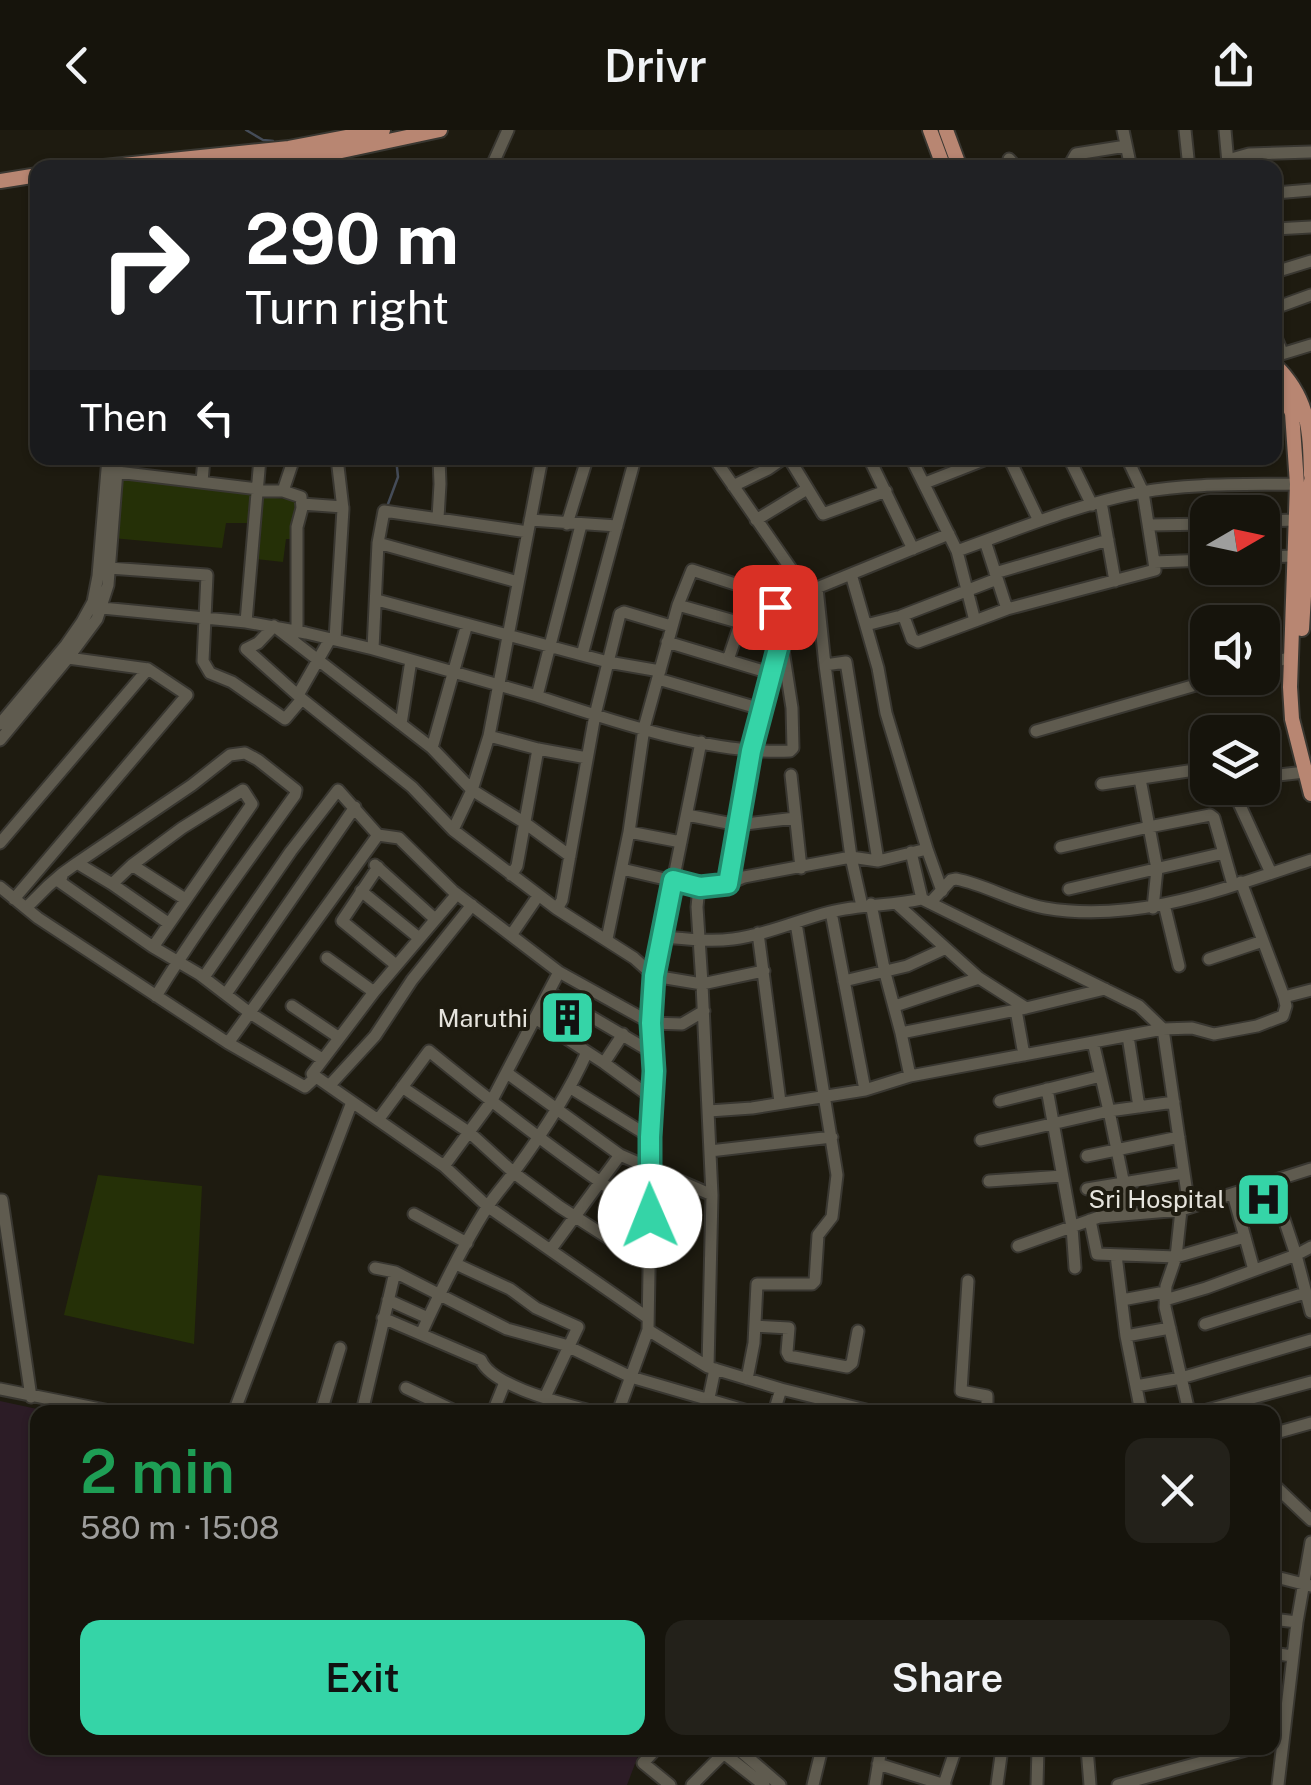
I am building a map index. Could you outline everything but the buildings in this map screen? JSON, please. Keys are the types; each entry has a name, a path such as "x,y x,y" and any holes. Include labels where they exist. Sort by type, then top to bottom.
{"main road":[{"path":"180,160 289,148 383,130"},
{"path":"300,160 440,130"},
{"path":"930,130 941,160"},
{"path":"946,130 957,160"},
{"path":"0,182 30,176"},
{"path":"0,182 30,184"},
{"path":"1282,389 1292,413 1306,480 1300,711 1311,794"},
{"path":"1306,480 1296,520 1295,556 1302,638 1292,657 1290,687 1292,719 1308,765"}],"street":[{"path":"495,160 508,130"},
{"path":"1122,130 1129,160"},
{"path":"1185,130 1189,160"},
{"path":"1225,130 1228,160"},
{"path":"1073,160 1076,154 1126,146"},
{"path":"1237,160 1250,154 1311,152"},
{"path":"1282,192 1311,190"},
{"path":"1282,229 1311,227"},
{"path":"1282,270 1311,261"},
{"path":"1282,305 1311,295"},
{"path":"1282,354 1311,342"},
{"path":"0,724 66,645 93,602 107,465"},
{"path":"0,740 68,658 102,608 118,465"},
{"path":"202,482 203,465"},
{"path":"246,622 259,465"},
{"path":"283,490 292,465"},
{"path":"109,568 207,575 202,661 210,672 232,682 285,719 332,639 343,507 338,465"},
{"path":"438,518 439,465"},
{"path":"453,830 472,790 488,736 541,465"},
{"path":"537,696 551,646 586,465"},
{"path":"719,465 756,520 812,590 851,857 910,1076"},
{"path":"734,486 761,465"},
{"path":"791,465 823,514 886,492"},
{"path":"873,465 913,549"},
{"path":"916,465 958,551 975,622"},
{"path":"925,483 971,465"},
{"path":"1011,465 1039,521"},
{"path":"1073,465 1096,504 1108,540 1115,581"},
{"path":"901,616 918,642 1007,609 1155,570 1143,492 1130,465"},
{"path":"582,655 633,466"},
{"path":"117,472 283,490 301,497 297,526 297,631"},
{"path":"958,551 1039,521 1143,492 1306,480"},
{"path":"756,520 807,490"},
{"path":"302,504 343,507"},
{"path":"373,650 378,543 385,510 529,526 617,526"},
{"path":"1280,520 1296,520"},
{"path":"1148,524 1190,524"},
{"path":"102,608 274,626 411,660 701,742 751,751 788,752 792,749 792,714 775,607 950,534"},
{"path":"866,625 968,591 996,576 1108,540"},
{"path":"985,541 1007,609"},
{"path":"378,543 518,582"},
{"path":"1280,557 1295,556"},
{"path":"1154,562 1190,561"},
{"path":"607,940 629,832 644,728 671,626 692,570 788,600"},
{"path":"851,574 878,668 886,713 942,890"},
{"path":"377,600 659,675 762,709"},
{"path":"678,605 781,636"},
{"path":"557,909 562,900 595,715 620,612 671,626"},
{"path":"432,748 466,624"},
{"path":"728,660 740,624"},
{"path":"274,626 246,649 412,787 453,830 538,896 634,958 654,976 702,984 764,970"},
{"path":"274,626 432,748 472,790 570,856"},
{"path":"728,884 751,751 781,636"},
{"path":"667,642 770,673"},
{"path":"1280,660 1292,657"},
{"path":"14,899 188,695 148,669 68,658"},
{"path":"401,724 411,660"},
{"path":"825,666 846,662 878,861"},
{"path":"0,842 148,669"},
{"path":"1036,731 1190,687"},
{"path":"488,736 587,758"},
{"path":"621,1405 648,1324 654,976 701,742"},
{"path":"512,875 526,823 538,749"},
{"path":"26,908 77,863 230,755 244,753 258,760 296,790 156,996"},
{"path":"1280,772 1308,765"},
{"path":"1102,784 1190,771"},
{"path":"792,775 801,868"},
{"path":"1140,779 1157,869 1159,906 1179,966"},
{"path":"112,884 182,828 242,789 252,804 153,947"},
{"path":"204,978 340,790 378,835 399,838 457,894 560,972 651,1023 682,1024 704,1011"},
{"path":"1240,805 1271,873"},
{"path":"226,994 355,808"},
{"path":"687,815 738,826 794,818"},
{"path":"709,1111 865,1090 910,1076 1163,1029 1192,1028 1214,1034 1257,1026 1283,1016 1284,997 1224,852 1214,818 1210,815 1062,847"},
{"path":"629,832 682,842"},
{"path":"228,1043 378,835"},
{"path":"622,869 700,887 851,857 878,861 927,849"},
{"path":"911,852 926,901 1139,1006 1163,1029 1184,1173 1185,1209 1165,1296 1187,1405"},
{"path":"1069,888 1224,852"},
{"path":"364,854 436,919"},
{"path":"663,937 733,939 830,912 926,901 951,880 1044,908 1087,913 1159,906 1311,860"},
{"path":"77,863 168,923"},
{"path":"132,865 185,898"},
{"path":"378,867 342,921 396,965"},
{"path":"63,874 60,882 322,1059"},
{"path":"0,887 228,1043 305,1087 316,1077"},
{"path":"700,887 696,906 712,1195 708,1405"},
{"path":"362,891 419,938"},
{"path":"457,894 374,992 312,1074 444,1166 487,1206 711,1368 834,1405"},
{"path":"512,934 538,896"},
{"path":"329,1086 375,1036 412,980 472,905"},
{"path":"898,905 944,949 1022,1009"},
{"path":"830,912 865,1090"},
{"path":"746,1379 757,1284 815,1282 819,1234 832,1219 837,1185 796,922"},
{"path":"758,932 780,1102"},
{"path":"1209,959 1264,941"},
{"path":"844,982 908,966 944,949"},
{"path":"327,958 374,992"},
{"path":"444,1166 491,1102 560,972"},
{"path":"894,1006 979,978"},
{"path":"901,1034 1104,988"},
{"path":"1284,997 1311,990"},
{"path":"549,992 653,1052"},
{"path":"292,1006 338,1037"},
{"path":"1022,1009 1024,1055"},
{"path":"535,1018 652,1098"},
{"path":"604,1063 623,1034"},
{"path":"1128,1036 1139,1107"},
{"path":"1093,1042 1130,1214"},
{"path":"378,1120 429,1052 491,1102 650,1216"},
{"path":"421,1334 487,1206 558,1109 587,1052"},
{"path":"507,1073 620,1156 712,1195"},
{"path":"1000,1101 1101,1076"},
{"path":"402,1087 470,1133 514,1173 649,1261"},
{"path":"571,1088 650,1137"},
{"path":"1047,1089 1072,1227 1075,1268"},
{"path":"237,1405 352,1102"},
{"path":"981,1140 1110,1111 1174,1102"},
{"path":"710,1150 832,1136"},
{"path":"1087,1156 1179,1138"},
{"path":"550,1248 620,1156"},
{"path":"1018,1246 1090,1220 1185,1209 1311,1169"},
{"path":"1087,1190 1184,1173"},
{"path":"989,1181 1062,1176"},
{"path":"1272,1183 1311,1312"},
{"path":"1233,1194 1254,1270"},
{"path":"1,1196 31,1397"},
{"path":"414,1214 467,1244"},
{"path":"1090,1220 1097,1254 1176,1256 1245,1237"},
{"path":"1122,1300 1195,1292 1311,1247"},
{"path":"1116,1255 1140,1405"},
{"path":"383,1318 481,1360 484,1368 505,1382 548,1403 577,1326 456,1264"},
{"path":"375,1268 395,1272 507,1329 569,1347 631,1377 730,1405"},
{"path":"364,1405 395,1272"},
{"path":"968,1281 961,1392 988,1396 987,1405"},
{"path":"1205,1324 1305,1293"},
{"path":"388,1300 428,1318"},
{"path":"755,1326 789,1328 789,1356 849,1367 858,1331"},
{"path":"1126,1336 1170,1328"},
{"path":"1136,1386 1181,1378 1311,1340"},
{"path":"324,1405 340,1348"},
{"path":"496,1405 505,1382"},
{"path":"1226,1405 1311,1382"},
{"path":"406,1388 441,1405"},
{"path":"776,1405 782,1389"},
{"path":"0,1392 76,1405"},
{"path":"0,1392 49,1405"},
{"path":"1280,1432 1311,1423"},
{"path":"1280,1491 1311,1520"},
{"path":"1280,1709 1307,1585 1310,1546"},
{"path":"1280,1578 1307,1585"},
{"path":"1280,1621 1297,1622"},
{"path":"1280,1654 1292,1656"},
{"path":"1280,1682 1288,1683"},
{"path":"650,1755 643,1763 670,1785"},
{"path":"692,1785 716,1755"},
{"path":"726,1755 764,1785"},
{"path":"745,1755 780,1785"},
{"path":"813,1785 820,1755"},
{"path":"875,1785 879,1755"},
{"path":"878,1764 945,1785 954,1755"},
{"path":"997,1785 1001,1755"},
{"path":"1037,1785 1038,1755"},
{"path":"1088,1755 1090,1785"},
{"path":"1118,1785 1227,1755"},
{"path":"1278,1755 1278,1785"}],"shaded area":[{"path":"0,1401 30,1407 30,1755 638,1755 627,1785 0,1785"}],"green space":[{"path":"117,472 298,501 295,539 286,539 283,562 256,559 261,536 258,523 226,523 222,548 112,538"},
{"path":"98,1175 202,1186 194,1344 64,1315"}],"waterway":[{"path":"246,130 273,141"},
{"path":"388,504 398,477 397,465"}],"place":[{"name":"Maruthi","path":"567,1018"},
{"name":"Sri Hospital","path":"1264,1199"}],"route":[{"path":"650,1216 654,976 673,880 700,887 728,884 751,751 781,637 775,607"}]}
